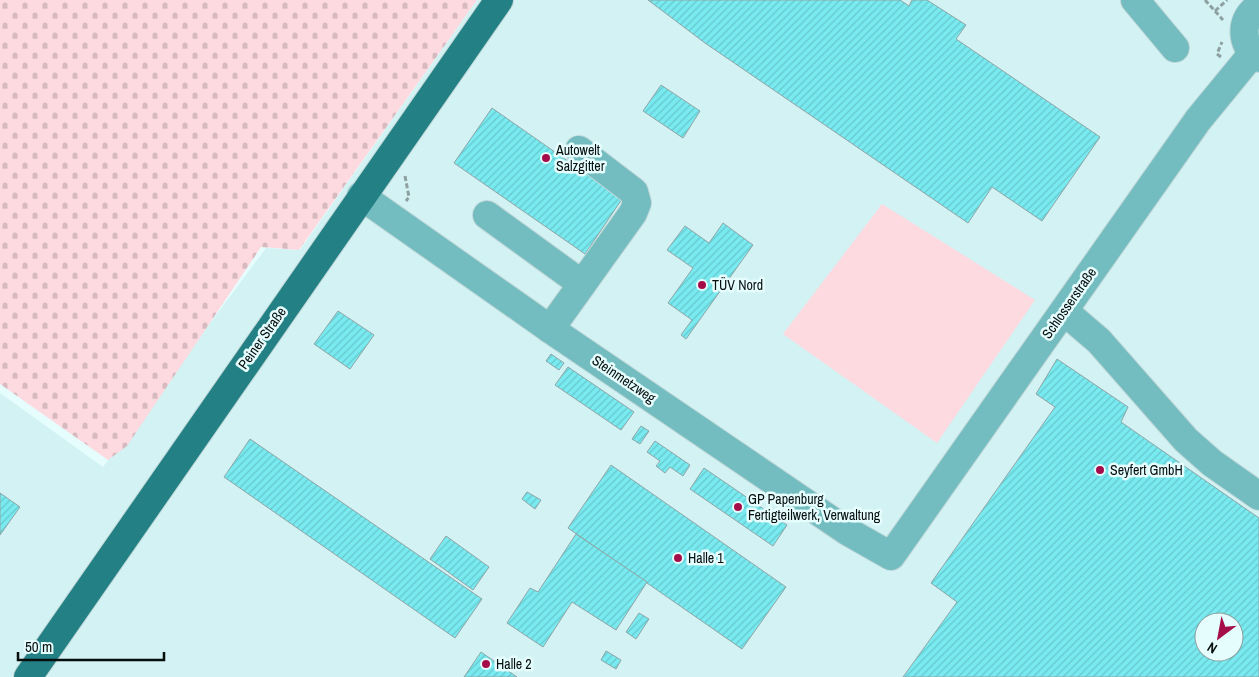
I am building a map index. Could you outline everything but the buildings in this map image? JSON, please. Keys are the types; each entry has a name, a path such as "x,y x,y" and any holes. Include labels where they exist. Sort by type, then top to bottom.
{"main road":[{"name":"Peiner Straße","path":"28,677 498,0"}],"street":[{"path":"1136,0 1175,48 1151,0"},
{"path":"1252,5 1244,26 1244,36 1256,56"},
{"name":"Schlosserstraße","path":"891,556 1209,106 1256,56"},
{"path":"550,329 633,212 637,203 634,192 579,150"},
{"name":"Steinmetzweg","path":"361,196 550,329 847,531 891,556"},
{"path":"487,215 582,284"},
{"path":"1064,311 1099,341 1186,440 1212,463 1259,496"}],"path":[{"path":"1215,11 1227,0"}],"shaded area":[{"path":"477,0 1259,0 1259,677 0,677 0,393 103,467 266,248 300,250"}],"green space":[{"path":"0,0 477,0 299,250 261,247 127,446 108,460 0,384"},
{"path":"882,204 1035,300 937,443 783,334"}],"place":[{"name":"Autowelt Salzgitter","path":"546,158"},
{"name":"TÜV Nord","path":"702,285"},
{"name":"Seyfert GmbH","path":"1100,470"},
{"name":"GP Papenburg Fertigteilwerk, Verwaltung","path":"738,507"},
{"name":"Halle 1","path":"678,558"},
{"name":"Halle 2","path":"486,664"}]}
